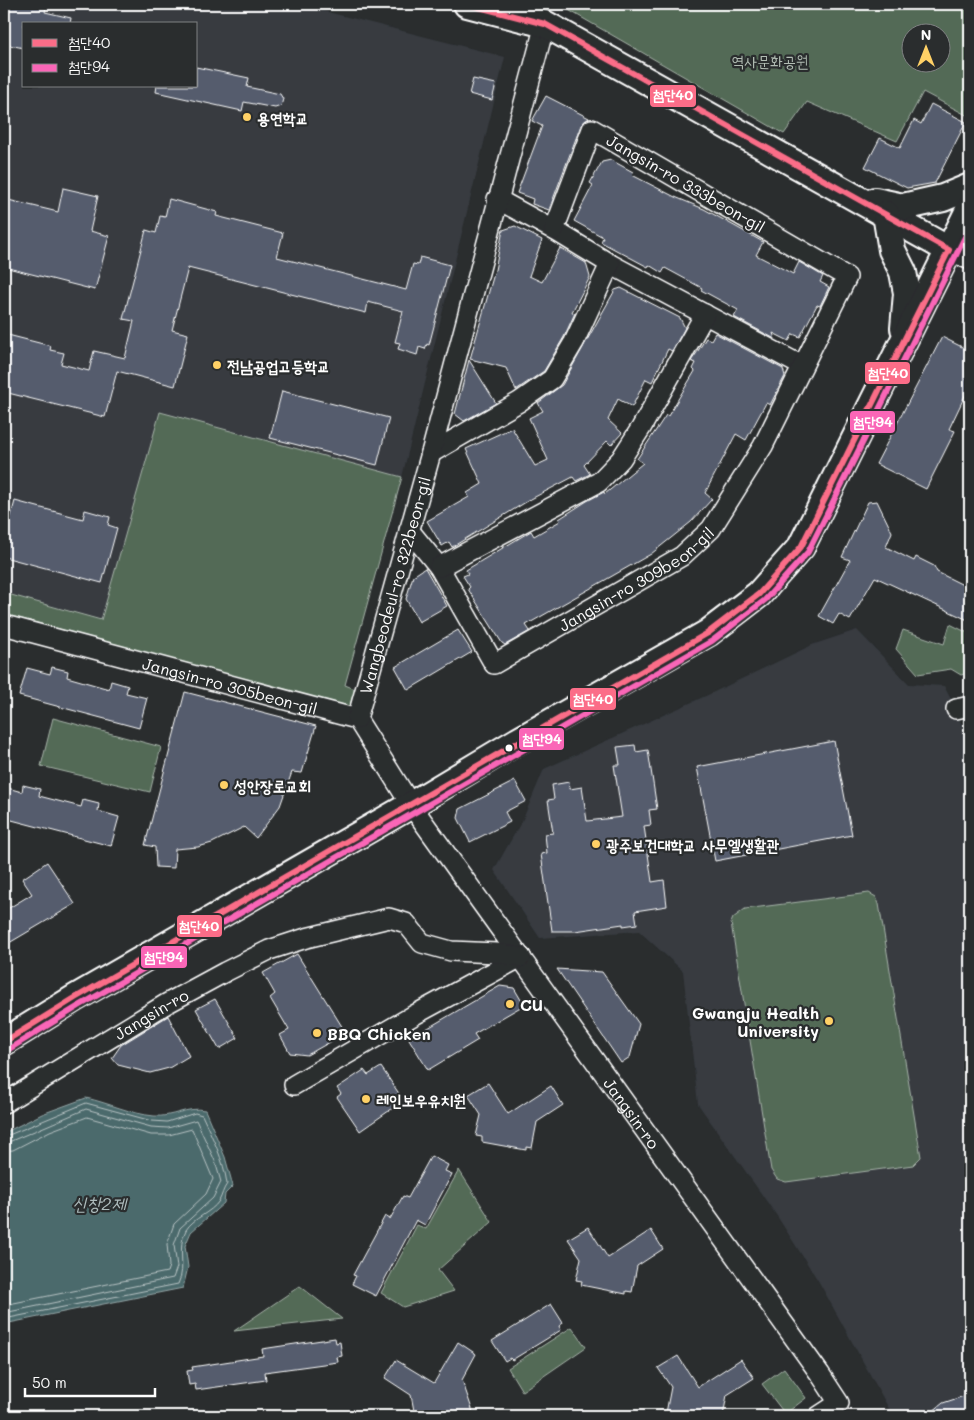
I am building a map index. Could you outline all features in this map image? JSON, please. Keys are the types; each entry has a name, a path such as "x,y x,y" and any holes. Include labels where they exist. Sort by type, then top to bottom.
{"main road":[{"path":"467,4 545,24 960,255"},
{"path":"858,199 903,207 942,198 970,187"},
{"path":"4,1042 84,993 411,805 518,740 708,633 758,594 801,547 904,341 960,255 970,208"},
{"path":"886,214 892,250 903,272 907,292 904,341"}],"street":[{"name":"Wangbeodeul-ro 322beon-gil","path":"357,719 431,452 545,24"},
{"name":"Jangsin-ro 333beon-gil","path":"554,230 592,129 847,277 802,366"},
{"path":"497,199 554,230 610,264 802,366"},
{"path":"431,452 519,402 552,380 574,342 610,264"},
{"path":"439,567 599,482 622,459 705,314"},
{"name":"Jangsin-ro 309beon-gil","path":"409,530 439,567 494,664 682,556 711,529 763,446 802,366"},
{"name":"Jangsin-ro 305beon-gil","path":"4,625 357,719"},
{"path":"357,719 411,805"},
{"name":"Jangsin-ro","path":"411,805 843,1409 819,1416"},
{"name":"Jangsin-ro","path":"4,1102 166,1004 269,950 306,938 389,918 406,923 422,943 451,951 494,952 521,957"},
{"path":"294,1085 416,1014 521,957"}],"shaded area":[{"name":"전남공업고등학교","path":"4,4 296,4 505,57 402,477 345,686 4,593"},
{"name":"Gwangju Health University","path":"857,630 909,684 944,686 956,709 965,735 970,734 970,1416 893,1416 819,1282 777,1216 698,1104 683,971 639,931 540,938 494,870 523,819 544,769 710,694 812,645"}],"green space":[{"name":"역사문화공원","path":"558,4 970,4 970,117 923,92 897,141 807,102 784,134"},
{"path":"160,412 402,477 345,685 355,689 349,708 4,614 4,593 101,620"},
{"path":"950,624 970,634 970,672 961,675 951,669 918,674 896,649 903,630 944,644"},
{"path":"53,718 161,747 150,792 41,766"},
{"path":"869,893 876,897 879,904 921,1157 913,1165 786,1182 777,1179 771,1170 731,923 733,918 745,909"},
{"path":"459,1170 492,1222 438,1270 454,1291 403,1307 381,1293 417,1225 426,1229"},
{"path":"300,1286 342,1319 234,1331"},
{"path":"572,1327 586,1347 522,1391 508,1368"},
{"path":"784,1368 806,1398 785,1414 762,1384"}],"water":[{"name":"신창2제","path":"86,1098 154,1116 198,1109 205,1110 225,1157 233,1186 225,1194 224,1203 191,1232 185,1246 188,1267 183,1288 4,1324 4,1133 42,1114"}],"building":[{"path":"4,4 47,4 45,12 71,18 70,22 22,22 22,48 4,44"},
{"path":"198,67 249,78 247,87 280,94 283,99 281,106 275,108 244,102 242,111 156,92 157,88 198,88"},
{"path":"473,79 496,84 492,100 469,94"},
{"path":"546,96 589,118 581,125 549,210 532,204 533,199 517,193 542,126 532,121"},
{"path":"931,104 966,122 935,183 907,188 865,167 880,138 900,148 914,120 921,124"},
{"path":"611,160 633,172 632,175 675,197 704,209 763,242 756,255 793,274 799,262 823,276 820,282 829,287 820,306 817,305 800,337 793,334 789,341 773,333 775,339 734,317 738,310 701,290 702,288 665,268 662,273 649,265 648,267 601,242 603,237 574,221 593,185 590,183 602,162"},
{"path":"63,188 98,196 90,231 109,236 95,290 4,267 4,199 58,212"},
{"path":"169,199 217,212 216,216 283,233 277,257 406,290 413,264 418,265 420,257 450,265 429,345 427,344 425,349 419,347 417,355 398,349 400,343 395,342 403,311 368,302 366,313 188,268 172,330 188,334 175,386 117,371 105,417 4,392 4,334 51,346 50,350 64,353 61,364 89,371 94,351 125,358 134,321 123,319 146,230 156,233 160,216 165,217"},
{"path":"515,226 542,240 529,276 542,282 560,248 586,263 590,277 572,312 575,313 564,337 544,371 516,390 506,368 470,359 495,270 503,230"},
{"path":"621,288 680,318 685,328 672,351 668,349 652,382 646,379 632,407 618,399 608,420 622,433 611,445 607,441 584,465 590,474 576,481 573,477 531,499 452,547 449,542 442,546 427,521 469,497 467,493 482,484 466,449 512,428 535,466 548,460 529,418 543,411 538,403 562,385 615,290"},
{"path":"715,333 783,369 785,376 770,405 766,403 746,440 736,434 705,493 712,499 691,522 651,554 526,625 530,631 505,645 502,643 468,589 470,587 463,576 468,574 466,570 531,531 534,536 560,521 559,519 587,501 604,492 605,494 643,463 637,459 666,415 668,416 695,371 693,369 696,363 691,361 706,338 711,340"},
{"path":"942,337 970,351 970,370 966,380 970,382 970,385 949,429 955,431 926,489 876,464"},
{"path":"469,360 496,403 464,421 455,414"},
{"path":"282,391 389,418 377,465 270,438"},
{"path":"15,501 83,519 85,510 110,517 108,525 117,528 102,583 4,557 4,542"},
{"path":"877,501 892,532 886,547 914,561 916,557 934,566 937,572 963,585 970,586 970,621 875,577 850,620 839,614 833,624 819,616 850,560 842,557 868,502"},
{"path":"425,568 447,606 419,622 406,599 413,576"},
{"path":"458,630 472,652 408,690 395,667"},
{"path":"52,667 68,671 67,677 109,689 111,681 128,686 126,693 147,698 139,728 19,696 27,668 50,674"},
{"name":"성안장로교회","path":"185,692 316,726 302,773 292,772 280,806 256,838 244,827 212,843 198,847 175,849 174,868 156,867 155,847 145,845"},
{"path":"834,741 852,835 715,861 697,767"},
{"name":"광주보건대학교 사무엘생활관","path":"635,745 636,752 648,750 657,809 649,810 651,825 644,826 652,882 664,880 667,906 635,911 637,924 623,926 623,924 575,931 552,931 541,854 547,853 545,834 553,833 548,800 554,799 552,785 569,782 570,789 582,787 587,821 622,817 614,765 620,765 617,747"},
{"path":"515,781 526,801 505,812 510,822 470,842 458,818 460,809"},
{"path":"23,785 40,789 39,796 81,807 83,800 99,804 98,811 119,817 111,846 4,818 4,787 22,792"},
{"path":"47,862 75,904 4,946 4,911 32,894 22,879"},
{"path":"297,954 346,1033 307,1055 290,1053 280,1035 289,1030 270,998 275,994 263,973"},
{"path":"557,969 602,972 639,1024 630,1057 621,1063"},
{"path":"500,986 514,988 524,1005 474,1034 478,1040 428,1070 409,1039"},
{"path":"215,999 238,1038 219,1049 196,1009"},
{"path":"168,1016 189,1056 169,1068 150,1073 118,1065 112,1058 121,1045"},
{"name":"레인보우유치원","path":"381,1067 400,1095 392,1100 396,1106 360,1131 337,1097 341,1094 337,1088 364,1070 368,1075"},
{"path":"488,1083 508,1114 551,1086 563,1105 537,1122 532,1148 526,1147 526,1150 482,1142 482,1137 476,1136 481,1115 468,1095"},
{"path":"431,1156 448,1165 445,1171 452,1174 425,1225 416,1220 376,1296 352,1284 356,1276 353,1275 385,1216 390,1219 403,1196 408,1198"},
{"path":"588,1227 608,1258 651,1230 663,1249 637,1266 632,1292 626,1291 626,1294 581,1285 582,1281 576,1280 581,1258 568,1239"},
{"path":"551,1304 563,1323 559,1326 561,1330 512,1360 510,1358 505,1361 492,1341"},
{"path":"335,1338 336,1343 340,1342 342,1356 337,1357 338,1362 265,1372 266,1380 196,1390 195,1384 189,1385 187,1371 193,1370 192,1367 263,1356 262,1349"},
{"path":"458,1342 476,1354 462,1380 473,1412 467,1413 468,1416 415,1416 411,1395 385,1378 396,1360 434,1383"},
{"path":"678,1356 698,1387 741,1359 754,1378 727,1395 723,1416 682,1416 666,1413 671,1387 658,1368"},
{"path":"970,1394 970,1416 927,1416 943,1403"}],"transit line":[{"name":"첨단40","path":"4,1042 75,998 708,633 759,594 801,547 949,250 545,24 467,4"},
{"name":"첨단94","path":"9,1049 79,1006 712,641 765,600 808,552 970,227"}],"place":[{"name":"용연학교","path":"247,117"},
{"name":"전남공업고등학교","path":"217,365"},
{"name":"성안장로교회","path":"224,785"},
{"name":"광주보건대학교 사무엘생활관","path":"596,844"},
{"name":"CU","path":"510,1004"},
{"name":"Gwangju Health University","path":"829,1021"},
{"name":"BBQ Chicken","path":"317,1033"},
{"name":"레인보우유치원","path":"366,1099"}]}
